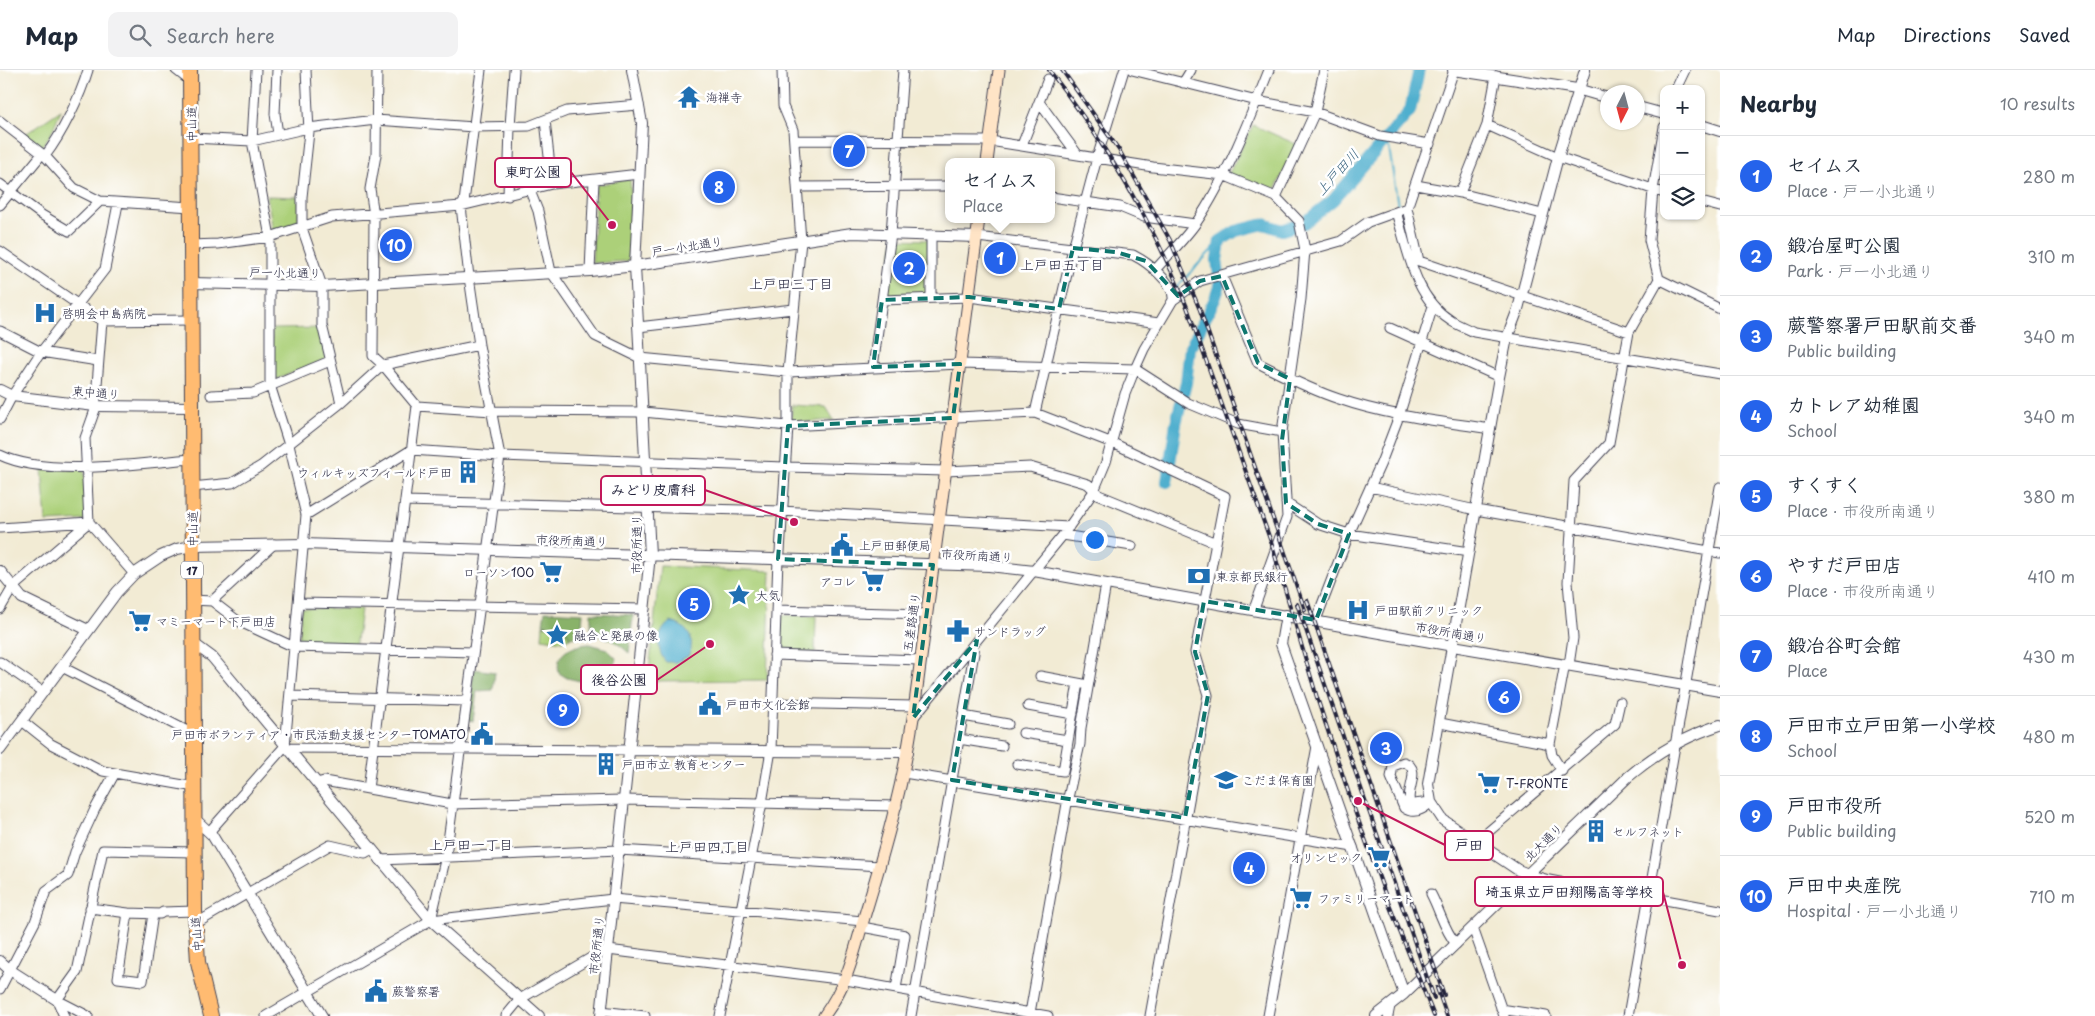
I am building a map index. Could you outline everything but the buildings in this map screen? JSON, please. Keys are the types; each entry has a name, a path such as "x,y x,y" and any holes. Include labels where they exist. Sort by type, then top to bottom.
{"highway":[{"name":"中山道","path":"190,76 195,918 198,962 211,1016"}],"main road":[{"path":"988,158 999,70"},
{"name":"五差路通り","path":"824,1016 846,980 897,806 904,773 979,223"}],"street":[{"path":"0,205 10,191 57,141 82,88 88,70"},
{"path":"176,70 190,76"},
{"path":"209,832 286,747 306,515 270,385 270,237 252,141 256,70"},
{"path":"276,70 275,114 278,134"},
{"path":"306,70 308,128 302,197 302,228 322,286 322,326 341,402"},
{"path":"377,70 376,155 370,189 374,215 373,356 383,365 417,406 492,411 643,412 788,426 1035,413 1112,443 1225,496 1196,652 1208,695 1150,1016"},
{"path":"430,920 446,856 459,748 500,456 468,278 461,206 464,202 481,70"},
{"path":"508,196 514,70"},
{"name":"市役所通り","path":"601,1013 650,555 635,266 642,123 632,70"},
{"path":"720,1016 771,750 778,559 788,426 788,372 801,240 793,130 783,106 782,70"},
{"path":"873,367 891,234 903,70"},
{"path":"1035,413 1096,158 1124,70"},
{"path":"1132,70 1314,112 1383,136 1430,144"},
{"path":"1183,83 1191,70"},
{"path":"1155,270 1195,224 1222,175 1269,70"},
{"path":"1276,197 1314,112 1324,70"},
{"path":"1600,96 1578,89 1453,70 1430,144 1407,208 1420,288 1433,306 1450,320 1474,332 1720,374"},
{"path":"1585,70 1558,157 1521,296 1507,338 1428,784 1431,802 1443,820 1518,870 1549,880 1642,898 1648,897 1720,910"},
{"path":"1678,85 1685,70"},
{"path":"1460,193 1487,125 1496,76"},
{"path":"1022,145 1048,79"},
{"path":"1039,102 1078,155"},
{"path":"191,138 252,141 308,128 376,120 474,127 529,126 567,112 639,104"},
{"path":"1645,109 1660,113"},
{"path":"545,120 552,184"},
{"path":"0,121 43,155 74,188 100,202 191,207"},
{"path":"1487,125 1558,157 1660,191"},
{"path":"1705,126 1720,131"},
{"path":"1562,771 1552,755 1550,744 1573,638 1568,582 1574,481 1609,442 1629,332 1659,279 1649,240 1653,190 1663,130"},
{"path":"794,140 990,141 1222,175 1276,197 1300,225 1305,250 1301,299 1282,432 1287,517 1254,610"},
{"path":"191,245 218,244 270,237 332,217 374,215 461,206 530,191 552,184 639,174"},
{"path":"590,271 594,180"},
{"path":"0,184 69,231 100,202"},
{"path":"1416,185 1460,193 1542,214"},
{"path":"798,186 945,186"},
{"path":"530,191 538,211 550,272 594,336 640,358 788,372 960,364 1135,369 1188,403 1238,424 1282,432"},
{"path":"1055,198 1120,207 1144,217 1195,224"},
{"path":"1705,203 1720,207"},
{"path":"0,419 12,396 41,352 105,269 118,204"},
{"path":"773,703 913,712 973,645 1034,571 1066,531 1094,491 1112,443 1125,394 1135,369 1173,295 1200,281 1341,241 1368,222 1407,208"},
{"path":"1396,212 1415,260 1629,332"},
{"name":"戸一小北通り","path":"191,283 322,286 590,271 635,266 852,233 977,238 1133,255 1146,261 1155,270 1173,295"},
{"path":"931,298 932,235"},
{"path":"0,251 102,321 191,320"},
{"path":"1219,276 1258,363 1337,399 1399,416 1490,429"},
{"path":"1659,279 1720,309"},
{"path":"882,300 969,297 1159,323"},
{"path":"1316,620 1349,534 1381,463 1399,416 1433,306"},
{"path":"638,327 793,309"},
{"path":"102,321 95,408 85,438 90,522 134,574"},
{"path":"1390,328 1499,377"},
{"path":"0,331 41,352 98,361"},
{"path":"192,486 232,483 261,466 341,402 383,365 479,345"},
{"path":"211,395 253,393 330,361"},
{"name":"東中通り","path":"0,390 12,396 95,408 192,407"},
{"path":"368,788 417,406"},
{"path":"306,515 411,450 500,456 785,467 946,471 1030,467 1088,484 1099,495 1216,543"},
{"path":"0,455 24,464 59,468 192,459"},
{"path":"1370,487 1476,510 1720,553"},
{"path":"1628,1016 1720,487"},
{"path":"405,501 781,511 939,520 1066,531 1132,546"},
{"path":"1286,503 1318,524 1349,534 1468,552"},
{"path":"0,528 90,522"},
{"path":"0,609 13,587 90,522"},
{"path":"212,601 274,544"},
{"name":"市役所南通り","path":"1,748 88,630 134,574 169,552 192,546 303,544 989,566 1034,571 1453,646 1720,691"},
{"path":"0,571 22,598 88,630"},
{"path":"1030,1013 1068,798 1080,744 1081,728 1106,584"},
{"path":"192,600 212,601 238,621 294,647 473,652"},
{"path":"298,603 645,609"},
{"path":"776,610 926,614"},
{"path":"1286,615 1281,644 1404,994"},
{"path":"193,643 212,657 430,920 539,1016"},
{"path":"911,1016 974,653 973,645"},
{"path":"774,655 920,660"},
{"path":"0,662 43,692"},
{"path":"62,667 194,734"},
{"path":"1040,676 1088,685"},
{"path":"1016,764 1063,771 1078,683"},
{"path":"290,696 466,701"},
{"path":"1475,843 1615,724 1620,702"},
{"path":"1028,706 1073,714"},
{"path":"963,716 1008,724"},
{"path":"22,721 51,744 103,772 195,787"},
{"path":"1440,722 1550,744"},
{"name":"北大通り","path":"1376,1016 1389,1011 1404,994 1628,777 1674,745 1720,725"},
{"path":"1023,733 1068,740"},
{"path":"959,739 1002,746"},
{"path":"1268,1016 1317,745"},
{"path":"286,747 908,752"},
{"path":"1404,762 1413,769 1408,798 1410,803 1431,802 1424,809 1413,812 1404,808 1391,777 1393,766 1404,762"},
{"path":"0,989 35,922 46,891 68,875 79,844 115,773"},
{"path":"904,773 1068,798 1353,847"},
{"path":"317,784 324,781 452,804 624,800 897,806"},
{"path":"194,820 209,832 322,1016"},
{"path":"90,908 128,913 160,914 163,912 195,918 248,894 330,845 365,853 372,849"},
{"path":"57,1000 77,972 103,850 194,852"},
{"path":"380,860 619,850 880,866"},
{"path":"1432,894 1440,910 1448,935 1456,944"},
{"path":"266,1016 430,920 613,899 741,910 863,924 905,935 896,989"},
{"path":"128,913 118,978 143,982 153,914"},
{"path":"1473,928 1502,1012 1546,1016"},
{"path":"506,1016 520,999 601,952 608,950 846,980 1048,1016"},
{"path":"0,961 10,970 57,1000 88,1016"},
{"path":"57,1000 64,1016"},
{"path":"601,1013 645,1016"}],"highlighted area":[{"path":"1073,248 1116,252 1146,261 1178,296 1200,281 1222,276 1258,363 1290,379 1282,440 1286,503 1318,524 1349,534 1316,620 1204,601 1195,652 1208,695 1185,818 952,780 977,640 913,718 933,565 778,559 788,426 953,418 960,364 873,367 882,300 969,297 1059,309"}],"green space":[{"path":"61,110 51,134 40,148 24,135"},
{"path":"1253,125 1298,145 1273,193 1228,175"},
{"path":"630,179 628,261 592,263 596,185"},
{"path":"267,196 299,197 298,225 273,231"},
{"path":"894,239 929,240 928,296 884,297"},
{"path":"319,328 327,359 272,381 272,329"},
{"path":"792,405 826,407 834,420 791,423"},
{"path":"42,469 84,470 87,520 46,522"},
{"path":"660,566 771,571 767,680 648,681"},
{"path":"302,608 361,609 356,648 298,646"},
{"path":"545,611 583,613 581,636 570,638 565,629 543,624"},
{"path":"591,613 633,615 629,653 612,640 591,635"},
{"path":"781,615 816,616 815,653 780,653"},
{"path":"543,625 565,630 570,638 562,641 542,638"},
{"path":"590,644 607,649 616,658 614,668 609,675 591,681 591,678 581,677 580,681 567,678 559,673 559,660 566,651 577,646"},
{"path":"474,669 495,672 493,690 477,691 473,721 468,720"}],"water":[{"path":"670,622 686,630 691,639 691,650 688,656 677,662 666,662 660,652 660,636"}],"waterway":[{"name":"上戸田川","path":"1167,482 1176,423 1186,383 1190,348 1215,299 1220,284 1217,260 1220,241 1236,231 1264,224 1282,230 1304,223 1333,200 1410,111 1419,70"},
{"path":"1388,141 1398,206"},
{"name":"上戸田川","path":"1175,289 1220,241"}],"railway":[{"path":"1049,70 1090,126 1126,184 1159,244 1187,307 1271,542 1318,701 1352,803 1388,902 1434,1016"},
{"path":"1062,70 1119,150 1170,240 1200,310 1305,610"},
{"path":"1307,600 1444,995"},
{"path":"1297,604 1434,998"},
{"path":"1437,988 1447,1016"}],"place":[{"name":"海禅寺","path":"689,97"},
{"name":"鍛冶谷町会館","path":"849,151"},
{"name":"戸田市立戸田第一小学校","path":"719,187"},
{"name":"東町公園","path":"612,225"},
{"name":"戸田中央産院","path":"396,245"},
{"name":"セイムス","path":"1000,258"},
{"name":"鍛冶屋町公園","path":"909,268"},
{"name":"啓明会中島病院","path":"45,313"},
{"name":"ウィルキッズフィールド戸田","path":"468,472"},
{"name":"みどり皮膚科","path":"794,522"},
{"name":"上戸田郵便局","path":"842,545"},
{"name":"ローソン100","path":"551,572"},
{"name":"東京都民銀行","path":"1199,576"},
{"name":"アコレ","path":"873,581"},
{"name":"大気","path":"739,595"},
{"name":"すくすく","path":"694,604"},
{"name":"戸田駅前クリニック","path":"1358,610"},
{"name":"マミーマート下戸田店","path":"140,621"},
{"name":"サンドラッグ","path":"958,631"},
{"name":"融合と発展の像","path":"557,635"},
{"name":"後谷公園","path":"710,644"},
{"name":"やすだ戸田店","path":"1504,697"},
{"name":"戸田市文化会館","path":"710,704"},
{"name":"戸田市役所","path":"563,710"},
{"name":"戸田市ボランティア・市民活動支援センターTOMATO","path":"482,734"},
{"name":"蕨警察署戸田駅前交番","path":"1386,748"},
{"name":"戸田市立 教育センター","path":"606,764"},
{"name":"こだま保育園","path":"1226,780"},
{"name":"T-FRONTE","path":"1489,783"},
{"name":"戸田","path":"1358,801"},
{"name":"セルフネット","path":"1596,831"},
{"name":"オリンピック","path":"1379,857"},
{"name":"カトレア幼稚園","path":"1249,868"},
{"name":"ファミリーマート","path":"1301,898"},
{"name":"埼玉県立戸田翔陽高等学校","path":"1682,965"},
{"name":"蕨警察署","path":"376,991"}],"district":[{"name":"上戸田五丁目","path":"1062,264"},
{"name":"上戸田三丁目","path":"791,283"},
{"name":"上戸田一丁目","path":"471,844"},
{"name":"上戸田四丁目","path":"707,846"}]}
